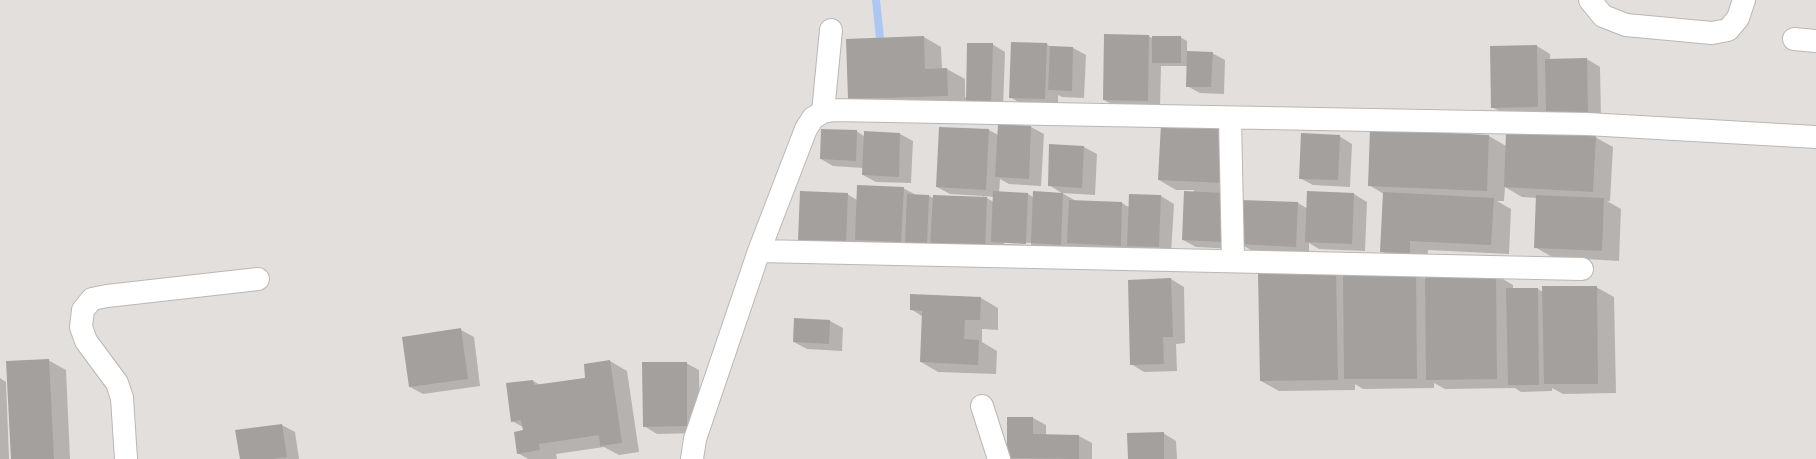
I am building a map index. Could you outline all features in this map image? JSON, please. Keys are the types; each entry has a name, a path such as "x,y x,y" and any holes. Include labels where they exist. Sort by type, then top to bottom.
{"street":[{"path":"1590,0 1603,16 1626,25 1712,33 1728,30 1738,18 1744,0"},
{"path":"823,112 831,30"},
{"path":"1794,40 1816,40"},
{"path":"692,459 698,432 759,251 806,129 813,118 823,112 835,110 1587,124 1816,137"},
{"path":"1230,118 1233,261"},
{"path":"759,251 1582,268"},
{"path":"126,459 122,398 117,382 86,341 81,327 83,310 92,300 107,296 258,279"},
{"path":"982,406 999,459"}],"building":[{"path":"1104,34 1149,35 1148,101 1103,100"},
{"path":"924,36 925,69 947,68 948,96 848,99 846,39"},
{"path":"1152,36 1181,36 1181,63 1152,63"},
{"path":"1011,42 1047,43 1045,99 1009,98"},
{"path":"967,43 993,43 991,103 966,102"},
{"path":"1537,45 1538,107 1491,108 1490,46"},
{"path":"1050,46 1073,47 1072,91 1048,90"},
{"path":"1187,51 1213,52 1211,87 1186,87"},
{"path":"1587,58 1588,112 1546,112 1545,59"},
{"path":"998,124 1031,126 1029,179 995,177"},
{"path":"1161,124 1224,127 1222,183 1158,180"},
{"path":"939,127 989,129 986,190 936,187"},
{"path":"821,129 857,130 856,161 820,159"},
{"path":"1370,129 1489,135 1487,191 1368,186"},
{"path":"864,131 900,133 899,177 862,175"},
{"path":"1506,132 1596,136 1593,192 1504,187"},
{"path":"1301,133 1340,135 1338,180 1299,179"},
{"path":"1049,144 1084,146 1082,188 1048,186"},
{"path":"857,185 904,187 901,242 855,240"},
{"path":"800,191 848,193 846,243 798,240"},
{"path":"993,191 1028,193 1026,244 991,242"},
{"path":"1033,191 1063,193 1061,245 1031,243"},
{"path":"1184,191 1224,193 1221,242 1182,240"},
{"path":"1307,191 1354,193 1352,244 1305,242"},
{"path":"1383,192 1494,198 1491,245 1410,241 1410,253 1380,252"},
{"path":"907,194 929,195 927,244 905,243"},
{"path":"1129,194 1161,195 1159,247 1127,246"},
{"path":"933,195 987,197 985,251 930,248"},
{"path":"1536,195 1604,198 1602,251 1534,248"},
{"path":"1069,200 1122,202 1121,246 1067,243"},
{"path":"1241,200 1298,202 1296,247 1239,244"},
{"path":"1258,272 1336,272 1338,380 1260,381"},
{"path":"1416,272 1417,379 1344,379 1343,273"},
{"path":"1496,274 1497,379 1426,380 1425,275"},
{"path":"1171,278 1173,337 1163,337 1164,364 1130,365 1128,280"},
{"path":"1542,286 1597,286 1598,384 1544,384"},
{"path":"1506,288 1538,288 1539,385 1508,385"},
{"path":"910,294 981,297 980,320 965,320 964,339 979,340 978,365 920,362 922,311 910,310"},
{"path":"794,318 830,320 829,344 793,342"},
{"path":"461,328 468,379 409,387 402,337"},
{"path":"49,359 54,459 11,459 6,361"},
{"path":"610,360 622,443 600,446 599,435 539,444 540,450 517,454 514,432 523,430 521,420 511,422 506,383 533,380 534,385 585,378 584,364"},
{"path":"642,362 687,362 687,426 643,427"},
{"path":"1007,417 1033,417 1033,434 1079,435 1079,459 1007,458"},
{"path":"282,424 287,457 272,459 240,459 235,430"},
{"path":"1164,432 1164,459 1128,459 1127,433"}],"waterway":[{"path":"876,0 881,47"}]}
